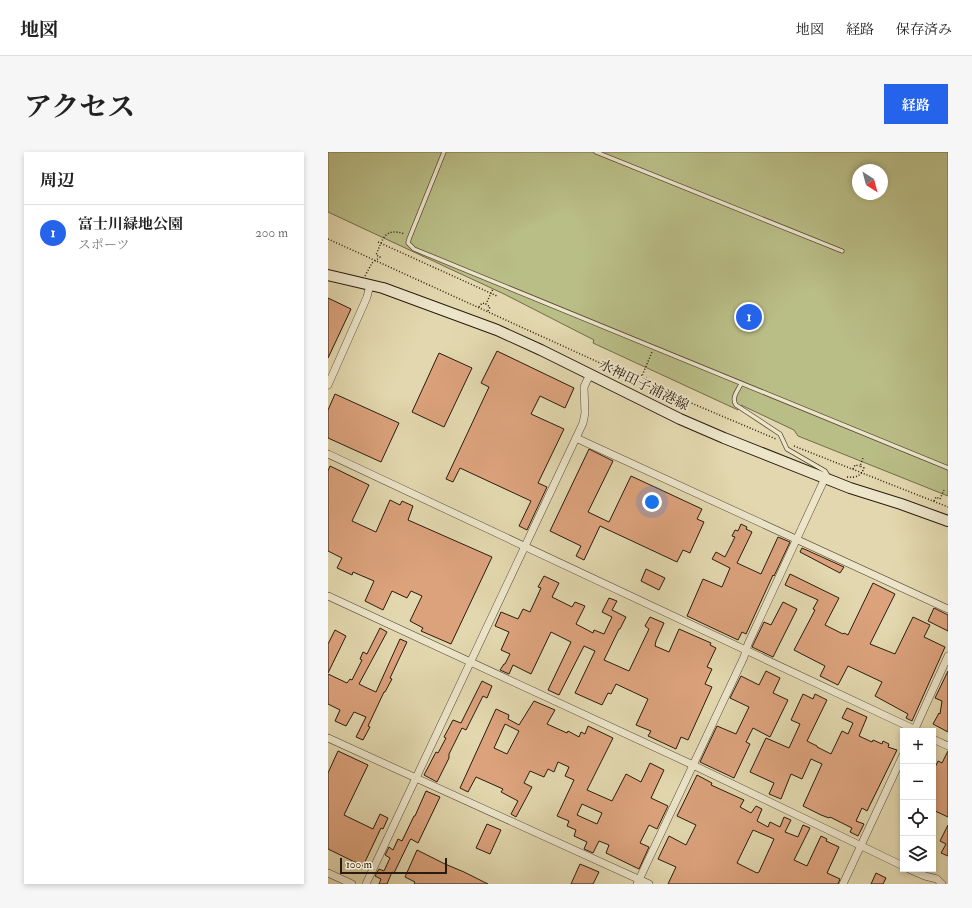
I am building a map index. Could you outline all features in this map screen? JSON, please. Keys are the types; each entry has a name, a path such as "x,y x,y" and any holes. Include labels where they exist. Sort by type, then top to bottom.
{"main road":[{"name":"水神田子浦港線","path":"328,274 383,288 497,330 700,428 850,488 948,521"}],"street":[{"path":"328,385 367,297 370,284"},
{"path":"366,884 576,438 584,418 584,387 590,374"},
{"path":"576,438 948,609"},
{"path":"328,454 911,728"},
{"path":"638,882 825,478"},
{"path":"328,596 693,765 900,865"},
{"path":"916,728 948,656"},
{"path":"328,738 416,777 638,882 649,884"},
{"path":"936,740 948,746"},
{"path":"843,884 900,761"},
{"path":"916,872 937,879 942,884"},
{"path":"328,873 352,884"}],"lane":[{"path":"444,152 410,235 408,243 414,249 948,468"},
{"path":"596,152 842,251"},
{"path":"741,384 734,398 736,405 780,434 787,449 825,471 827,474 825,478"}],"path":[{"path":"368,271 372,263 380,257 376,255 386,235 390,232 400,232 410,235"},
{"path":"328,239 635,379 774,438"},
{"path":"378,242 497,296"},
{"path":"486,304 493,289"},
{"path":"479,307 482,302 490,307 488,311"},
{"path":"642,376 654,348"},
{"path":"635,379 638,374 646,378 644,383"},
{"path":"793,446 948,507"},
{"path":"860,466 863,458"},
{"path":"842,477 853,478 859,476 864,468 855,465 853,470"},
{"path":"934,501 936,497 940,499 944,490"}],"green space":[{"path":"328,152 948,152 948,496 798,436 794,430 741,405 738,410 593,343 594,340 504,294 328,212"}],"building":[{"path":"328,298 351,309 328,358"},
{"path":"497,351 574,388 565,408 540,396 531,414 564,429 538,483 547,487 527,530 519,526 531,501 460,468 453,482 446,479 489,387 481,383"},
{"path":"439,353 472,368 444,427 412,412"},
{"path":"335,394 399,423 381,462 328,438 328,410"},
{"path":"589,449 613,461 588,512 609,522 631,476 702,509 697,519 704,522 690,553 683,550 677,562 600,526 584,560 576,556 581,546 550,531"},
{"path":"330,466 369,485 352,521 376,532 390,500 400,505 402,501 413,506 408,520 492,557 451,644 421,631 423,628 410,621 422,596 411,591 407,598 392,591 383,610 365,601 374,581 353,572 352,575 337,568 342,558 328,551 328,471"},
{"path":"741,524 752,532 737,563 761,574 778,537 790,542 746,634 742,632 738,640 687,616 703,579 722,587 730,568 712,559 716,552 725,557 735,537 732,536 735,530 738,531"},
{"path":"802,548 844,567 840,573 800,552"},
{"path":"646,569 665,578 659,590 641,581"},
{"path":"790,574 839,598 825,625 848,635 873,583 895,594 870,644 895,654 913,617 930,625 924,637 945,647 912,721 906,718 908,714 875,696 882,682 848,666 838,685 820,676 825,666 794,650 815,610 813,609 818,600 785,585"},
{"path":"544,576 559,583 552,597 572,607 575,602 585,606 576,624 593,633 594,630 604,634 612,617 602,612 609,598 617,601 612,610 626,617 604,660 629,671 649,629 645,626 650,617 664,623 655,646 669,652 679,629 711,643 710,645 716,648 707,667 712,669 705,684 712,687 688,740 681,737 676,749 648,736 651,731 636,725 648,699 616,684 611,694 608,693 602,705 575,693 595,651 584,646 559,695 548,690 571,642 551,632 531,674 513,665 509,674 500,670 510,654 501,650 509,632 495,626 501,612 518,619 523,609 530,612 541,588 538,587"},
{"path":"783,602 797,609 773,657 752,647 764,622 771,625"},
{"path":"934,608 948,615 948,631 928,621"},
{"path":"380,628 387,632 359,684 376,692 400,639 407,642 390,678 392,679 384,692 368,726 370,727 363,740 356,737 366,717 354,712 346,726 335,721 340,710 328,704 328,674 347,683 350,679 352,680 362,660 360,659 363,652 367,654"},
{"path":"335,630 346,636 328,673 328,644"},
{"path":"766,671 780,678 773,693 788,700 770,737 753,728 746,742 750,744 734,778 700,762 717,726 736,734 749,707 730,698 741,676 759,685"},
{"path":"948,671 948,732 933,724 939,713 940,714 942,701 935,698"},
{"path":"482,681 492,686 487,698 483,696 466,730 462,728 437,782 424,775 436,752 438,753 446,738 444,737 453,720 461,723"},
{"path":"803,694 813,699 815,694 827,700 807,741 817,747 831,754 842,731 848,734 853,723 842,718 847,708 867,717 859,736 872,742 873,740 882,744 883,741 889,744 888,747 897,750 867,811 862,808 856,821 864,824 858,836 850,832 852,828 803,806 822,764 811,759 802,779 791,774 781,799 769,794 774,783 750,772 766,738 789,748 800,724 791,720"},
{"path":"534,701 555,710 547,724 567,733 568,731 579,737 581,732 585,734 588,726 613,738 587,790 612,801 626,774 641,782 650,763 664,770 651,798 668,806 657,829 649,825 640,843 649,847 639,869 606,853 609,845 599,841 593,853 584,849 587,842 574,836 576,830 567,826 569,821 557,816 574,780 565,776 569,767 558,762 554,772 548,769 544,777 530,771 524,783 532,787 516,817 511,814 518,801 501,792 503,789 476,777 468,792 460,788 496,709 509,715 508,719 519,725","holes":["505,724 519,731 507,754 494,748","582,804 602,813 597,824 577,815"]},
{"path":"338,751 368,765 344,815 373,829 380,814 388,818 383,829 381,828 363,866 328,849 328,773"},
{"path":"948,751 948,817 936,811 936,765 938,761 942,763"},
{"path":"697,775 712,783 711,785 744,800 740,807 751,813 756,806 762,809 757,821 768,827 770,822 780,827 784,817 791,820 785,832 798,837 803,825 810,828 794,860 807,866 821,836 827,839 826,841 839,847 827,873 840,879 838,884 668,884 676,867 658,859 669,836 686,845 696,825 677,816","holes":["753,830 774,839 759,872 757,873 737,863"]},
{"path":"426,791 440,797 418,843 411,839 410,840 387,884 379,884 381,879 375,876 379,869 384,871 390,858 385,855 389,847 393,850 398,839 402,841"},
{"path":"487,824 501,830 490,854 476,848"},
{"path":"948,825 948,856 941,853 946,844 940,841"},
{"path":"417,850 488,884 414,884 415,882 405,877"},
{"path":"580,864 599,872 593,884 571,884"},
{"path":"876,873 886,878 883,884 871,884"}],"place":[{"name":"富士川緑地公園","path":"749,317"}]}
